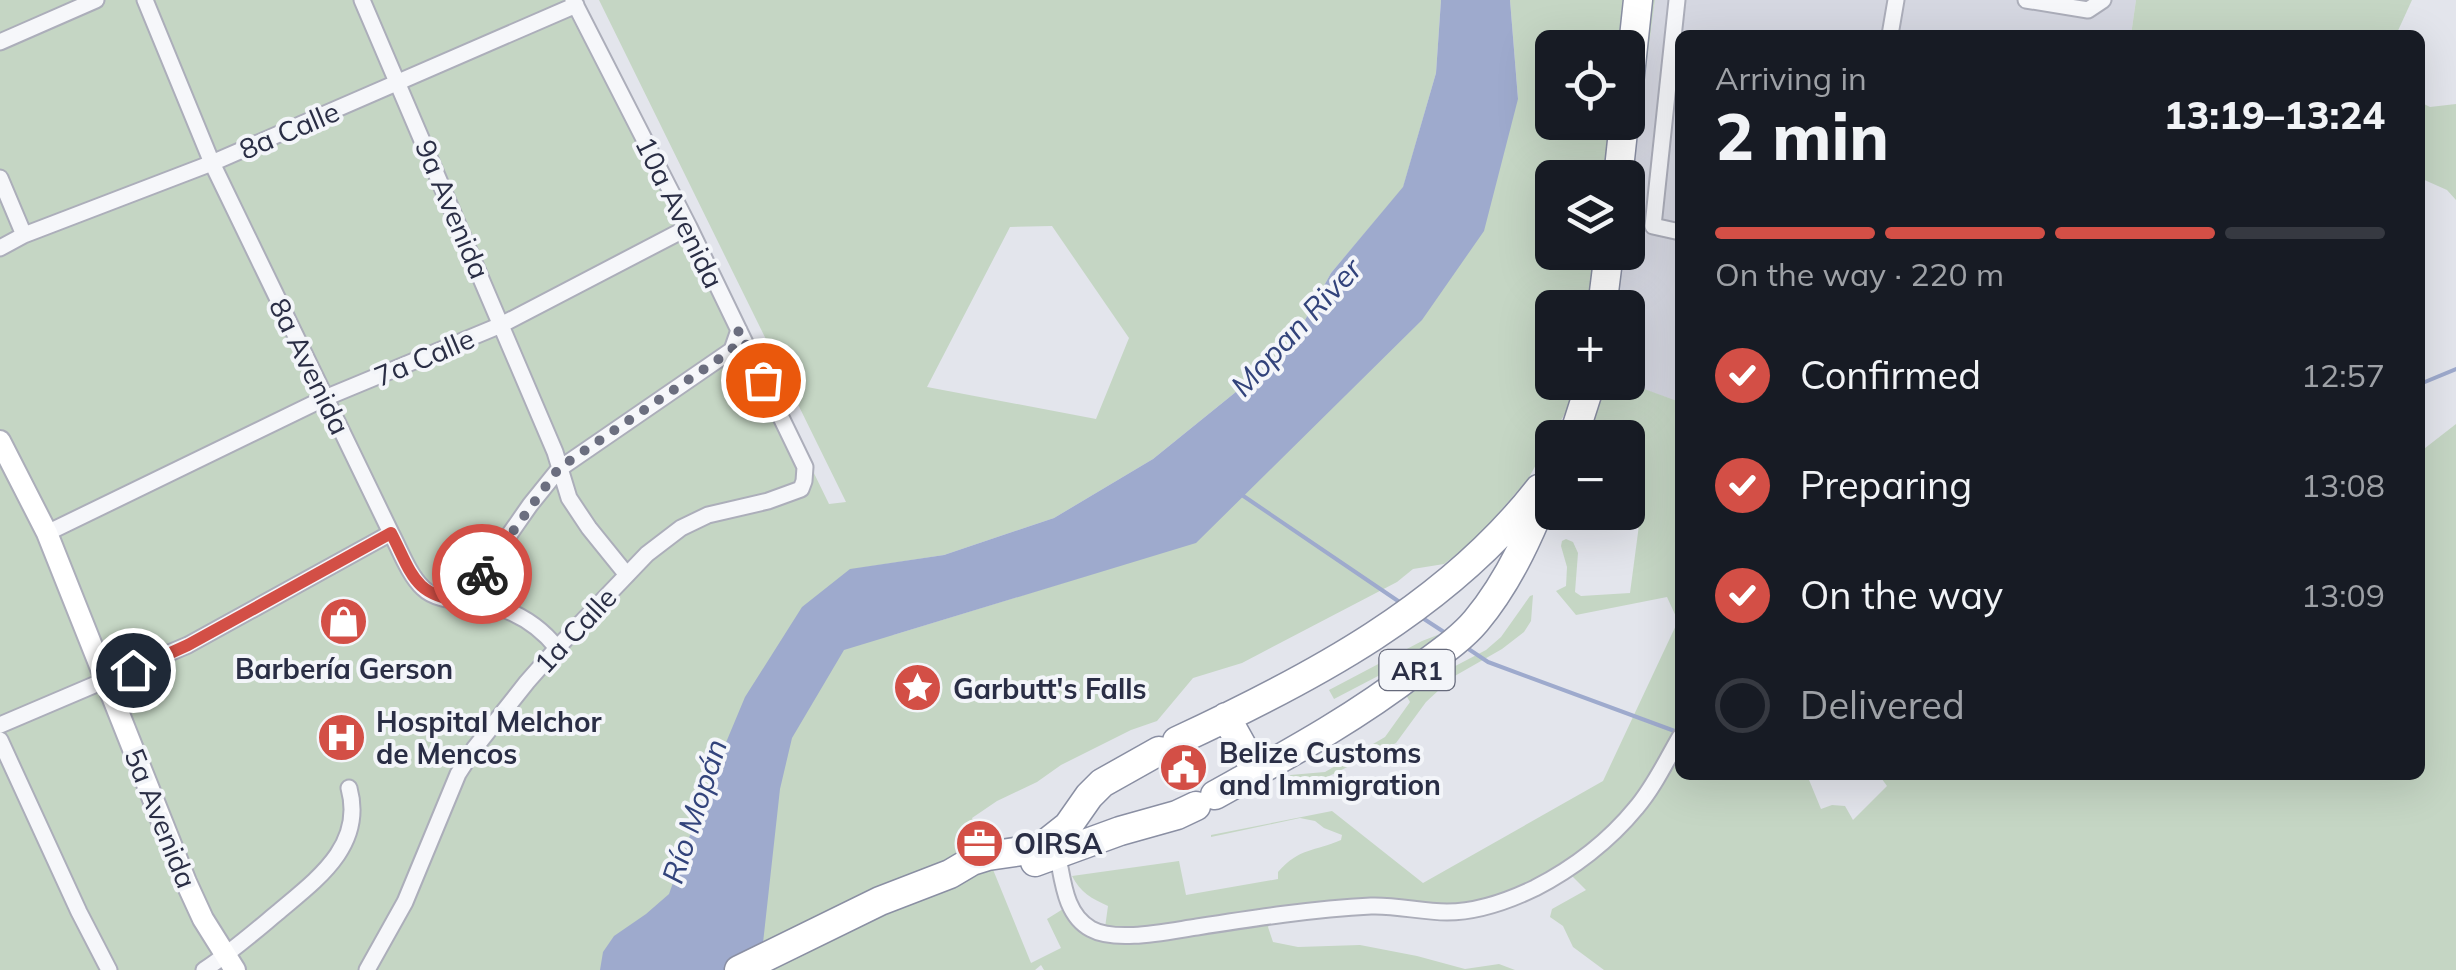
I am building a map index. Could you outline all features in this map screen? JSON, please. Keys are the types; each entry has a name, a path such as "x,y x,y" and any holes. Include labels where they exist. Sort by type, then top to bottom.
{"highway":[{"path":"1635,30 1638,0"},
{"name":"AR1","path":"1055,846 1089,796 1102,784 1359,645 1419,606 1486,549 1535,495"},
{"name":"AR1","path":"740,970 972,861 991,862 1177,816 1304,747 1377,701 1475,622 1516,561 1535,516"},
{"path":"1226,717 1257,773"}],"street":[{"path":"0,42 96,0"},
{"name":"8a Avenida","path":"146,0 212,164 417,582 425,592 439,598 484,604 525,619 557,648"},
{"name":"9a Avenida","path":"362,0 554,452 568,498 627,574"},
{"path":"1675,231 1653,226 1677,0"},
{"path":"1891,30 1896,0"},
{"path":"2026,0 2088,10 2103,0"},
{"name":"8a Calle","path":"0,248 24,235 212,164 574,2"},
{"name":"10a Avenida","path":"574,2 805,467 804,480"},
{"path":"0,178 24,235"},
{"name":"7a Calle","path":"48,533 325,398 501,325 689,227"},
{"path":"463,601 559,468 732,350 739,330"},
{"name":"5a Avenida","path":"0,441 48,533 186,882 230,963"},
{"name":"1a Calle","path":"367,970 405,902 458,774 557,648 656,546 694,520 801,489 804,480"},
{"path":"0,725 188,645 391,533"},
{"path":"0,740 109,970"},
{"path":"1055,846 1075,916 1090,929 1106,934 1160,932 1350,907 1466,911 1534,889 1608,839 1636,808 1675,745"},
{"path":"204,970 230,963 331,865 349,834 354,806 349,788"}],"shaded area":[{"path":"1655,0 2136,0 2132,30 1675,30 1675,400 1645,390 1645,290 1616,290 1619,270 1645,270 1645,160 1634,160 1637,140 1645,140 1645,76"}],"green space":[{"path":"0,0 583,0 829,504 846,502 599,0 1441,0 1436,73 1403,188 1331,273 1289,349 1153,459 1054,518 944,555 860,568 893,635 1196,542 1287,452 1518,99 1510,0 1655,0 1645,76 1645,30 1535,30 1535,140 1637,140 1634,160 1535,160 1535,270 1619,270 1616,290 1535,290 1535,400 1572,400 1561,420 1535,420 1535,467 1528,479 1475,540 1444,564 1413,569 1397,582 1242,663 1193,678 1157,721 1061,765 972,818 1031,963 1061,948 1047,919 1063,909 1104,935 1108,906 1087,894 1072,876 1179,861 1186,895 1278,879 1278,872 1293,858 1341,840 1342,835 1300,818 1211,835 1332,811 1423,883 1603,781 1675,627 1675,780 1809,780 1821,809 1845,806 1853,820 1887,786 1883,780 2425,780 2425,448 2456,424 2456,970 1604,970 1573,947 1563,926 1550,917 1552,909 1586,890 1561,865 1541,883 1453,908 1400,901 1342,900 1275,915 1268,927 1273,942 1298,947 1360,945 1465,969 1499,964 1515,970 1044,970 1041,965 1035,970 0,970","holes":["1052,226 1129,338 1096,419 927,387 1010,227"]},
{"path":"2136,0 2412,0 2398,30 2132,30"},
{"path":"2425,104 2456,104 2456,200 2447,190 2425,180"},
{"path":"1645,389 1675,400 1675,614 1667,597 1576,615 1556,591 1566,586 1567,567 1561,546 1566,539 1573,542 1578,553 1575,592 1581,596 1630,593 1638,530 1645,530 1645,420 1593,420 1598,400 1645,400"},
{"path":"1533,595 1531,621 1524,632 1453,677 1426,702 1396,743 1323,779 1293,782 1290,775 1325,772 1385,737 1410,702 1406,695 1427,671 1438,675 1486,650"},
{"path":"1448,631 1387,676 1380,675 1334,699 1329,690 1422,641"}],"water":[{"path":"1441,0 1510,0 1518,99 1484,231 1422,320 1196,543 844,650 792,738 780,789 760,970 600,970 603,952 614,936 669,894 745,697 802,607 850,569 944,555 1054,518 1153,459 1289,349 1331,273 1403,187 1436,73"}],"waterway":[{"path":"2425,382 2456,369"},
{"path":"1239,493 1401,603"},
{"path":"1421,617 1447,634"},
{"path":"1467,648 1488,662 1675,731"}],"way so far":[{"path":"482,574 559,468 732,350 739,330 763,380"}],"place":[{"name":"Barbería Gerson","path":"344,621"},
{"name":"Garbutt's Falls","path":"918,688"},
{"name":"Hospital Melchor de Mencos","path":"341,737"},
{"name":"Belize Customs and Immigration","path":"1184,768"},
{"name":"OIRSA","path":"979,843"}],"route":[{"path":"133,670 188,645 391,533 425,592 463,601 482,574"}],"water label":[{"name":"Mopan River","path":"1296,327"},
{"name":"Río Mopán","path":"694,811"}]}
